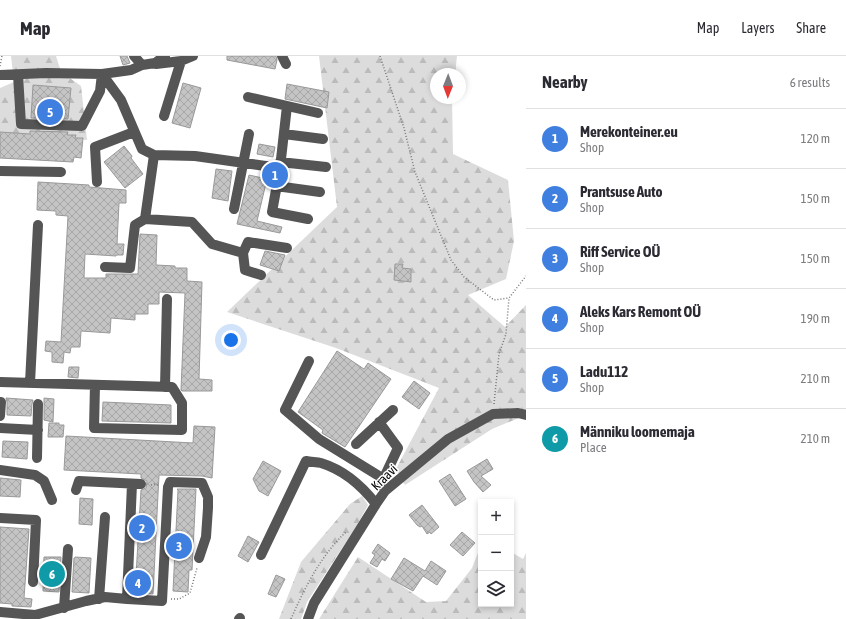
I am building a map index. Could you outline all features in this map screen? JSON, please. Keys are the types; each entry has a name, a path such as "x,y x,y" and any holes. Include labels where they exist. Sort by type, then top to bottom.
{"street":[{"path":"134,56 143,61 154,63 165,56"},
{"path":"0,76 102,74 132,70 143,61 181,61 193,56"},
{"path":"164,116 181,61"},
{"path":"18,75 21,124 82,126 100,91 102,74"},
{"path":"102,74 121,100 142,149 154,154 195,156 244,163 326,167"},
{"path":"248,97 318,113"},
{"path":"287,106 280,165 272,212 308,219"},
{"path":"97,182 95,147 134,132"},
{"path":"234,209 249,134"},
{"path":"284,134 323,139"},
{"path":"145,219 154,154"},
{"path":"0,171 61,172"},
{"path":"276,186 320,192"},
{"path":"105,267 130,268 135,225 145,219 192,222 212,244 243,253"},
{"path":"30,383 38,225"},
{"path":"261,275 245,270 243,253 248,242 287,248"},
{"path":"165,387 167,299"},
{"path":"309,361 285,410 319,439 379,476 384,486"},
{"path":"0,382 172,387 182,403 182,430 94,428 95,385"},
{"path":"0,416 1,402"},
{"path":"37,458 38,404"},
{"path":"356,444 393,410"},
{"name":"Kraavi","path":"308,619 314,603 376,504 384,486 448,439 494,414 518,413 526,415"},
{"path":"379,422 398,448 384,486"},
{"path":"0,428 38,430"},
{"path":"261,555 306,461 321,463 346,474 366,492 376,504"},
{"path":"0,470 35,475 44,481 52,500"},
{"path":"76,490 79,481 137,484 127,600"},
{"path":"0,612 35,617 105,597 127,600 162,600 168,487 170,482 202,483 208,497 206,537 199,558"},
{"path":"99,599 105,517"},
{"path":"0,518 36,520 33,582"},
{"path":"64,608 68,549"}],"path":[{"path":"0,70 2,56"},
{"path":"380,56 404,128 415,172 451,260 464,277 494,300 509,298"},
{"path":"494,414 498,361 506,334 509,298 526,276"},
{"path":"137,484 147,486 154,484 168,487"},
{"path":"291,619 302,593 322,559 338,539 350,528"},
{"path":"162,600 179,598 190,593 196,578 199,558"}],"green space":[{"path":"11,56 56,56 61,72 81,86 87,140 0,132 0,88 14,82"},
{"path":"319,56 457,56 456,68 430,68 430,104 452,104 453,154 508,180 514,241 506,279 468,295 505,327 526,305 526,415 492,429 405,485 396,469 439,388 336,348 227,312 337,207"},
{"path":"362,496 368,505 357,525 307,602 301,619 279,619 301,562 350,504"},
{"path":"478,553 478,607 514,607 514,554 523,559 526,553 526,619 319,619 358,557 426,602 446,601 472,568"}],"building":[{"path":"120,56 127,56 130,63 123,65"},
{"path":"227,56 276,56 277,60 275,69 227,60"},
{"path":"183,83 201,88 190,128 172,123"},
{"path":"287,84 329,92 327,108 285,99"},
{"path":"33,85 71,88 68,119 31,118"},
{"path":"30,131 68,132 67,135 76,135 75,138 83,138 81,158 74,157 73,162 0,158 0,132 30,134"},
{"path":"259,144 275,147 273,157 257,154"},
{"path":"124,146 143,174 125,188 104,162"},
{"path":"216,169 232,171 228,201 212,198"},
{"path":"249,175 267,179 257,221 282,227 280,233 237,224"},
{"path":"38,182 89,185 89,187 126,190 126,203 119,203 117,244 124,244 123,255 85,254 84,278 106,278 106,274 138,274 140,234 157,235 156,265 187,268 187,281 202,282 199,379 212,380 212,391 181,390 185,293 159,292 159,304 148,304 148,314 135,314 135,320 111,318 110,333 81,331 80,347 71,347 70,353 64,352 63,363 52,362 52,352 45,351 46,341 61,342 68,216 56,215 56,211 37,210"},
{"path":"265,251 285,255 279,271 260,265"},
{"path":"395,264 403,264 402,268 411,269 411,282 394,280"},
{"path":"337,351 364,369 368,363 391,379 345,447 322,433 323,430 298,412"},
{"path":"69,367 79,367 78,378 68,377"},
{"path":"414,381 430,393 419,409 402,397"},
{"path":"6,398 33,400 31,416 7,415"},
{"path":"44,398 54,399 53,422 44,420"},
{"path":"103,402 171,405 171,423 102,421"},
{"path":"49,423 59,423 59,425 64,425 63,437 48,437"},
{"path":"194,426 215,427 212,478 202,476 159,475 153,594 135,593 141,490 146,488 147,481 141,478 141,474 64,470 66,436 193,443"},
{"path":"3,441 28,442 27,459 2,457"},
{"path":"487,459 493,469 481,476 491,485 483,492 467,471"},
{"path":"263,461 281,471 268,496 259,491 253,479"},
{"path":"450,474 466,499 455,506 439,481"},
{"path":"0,478 21,480 20,497 0,496"},
{"path":"177,489 196,489 192,570 189,570 188,592 173,591"},
{"path":"80,498 93,499 92,525 79,524"},
{"path":"422,505 439,527 431,534 430,532 427,534 422,526 420,527 417,525 409,515"},
{"path":"0,527 29,529 24,598 32,599 31,607 12,606 12,604 0,603"},
{"path":"462,532 475,543 463,556 450,545"},
{"path":"248,536 259,542 248,562 238,556"},
{"path":"378,544 390,553 385,561 382,559 377,567 370,563 375,555 372,553"},
{"path":"44,557 61,557 59,592 43,591"},
{"path":"75,557 91,558 89,593 72,592"},
{"path":"404,558 425,571 431,561 446,571 437,585 423,576 413,591 391,579"},
{"path":"276,575 285,579 276,597 268,594"}],"place":[{"name":"Ladu112","path":"50,112"},
{"name":"Merekonteiner.eu","path":"275,175"},
{"name":"Prantsuse Auto","path":"142,528"},
{"name":"Riff Service OÜ","path":"179,546"},
{"name":"Männiku loomemaja","path":"52,574"},
{"name":"Aleks Kars Remont OÜ","path":"138,583"}]}
